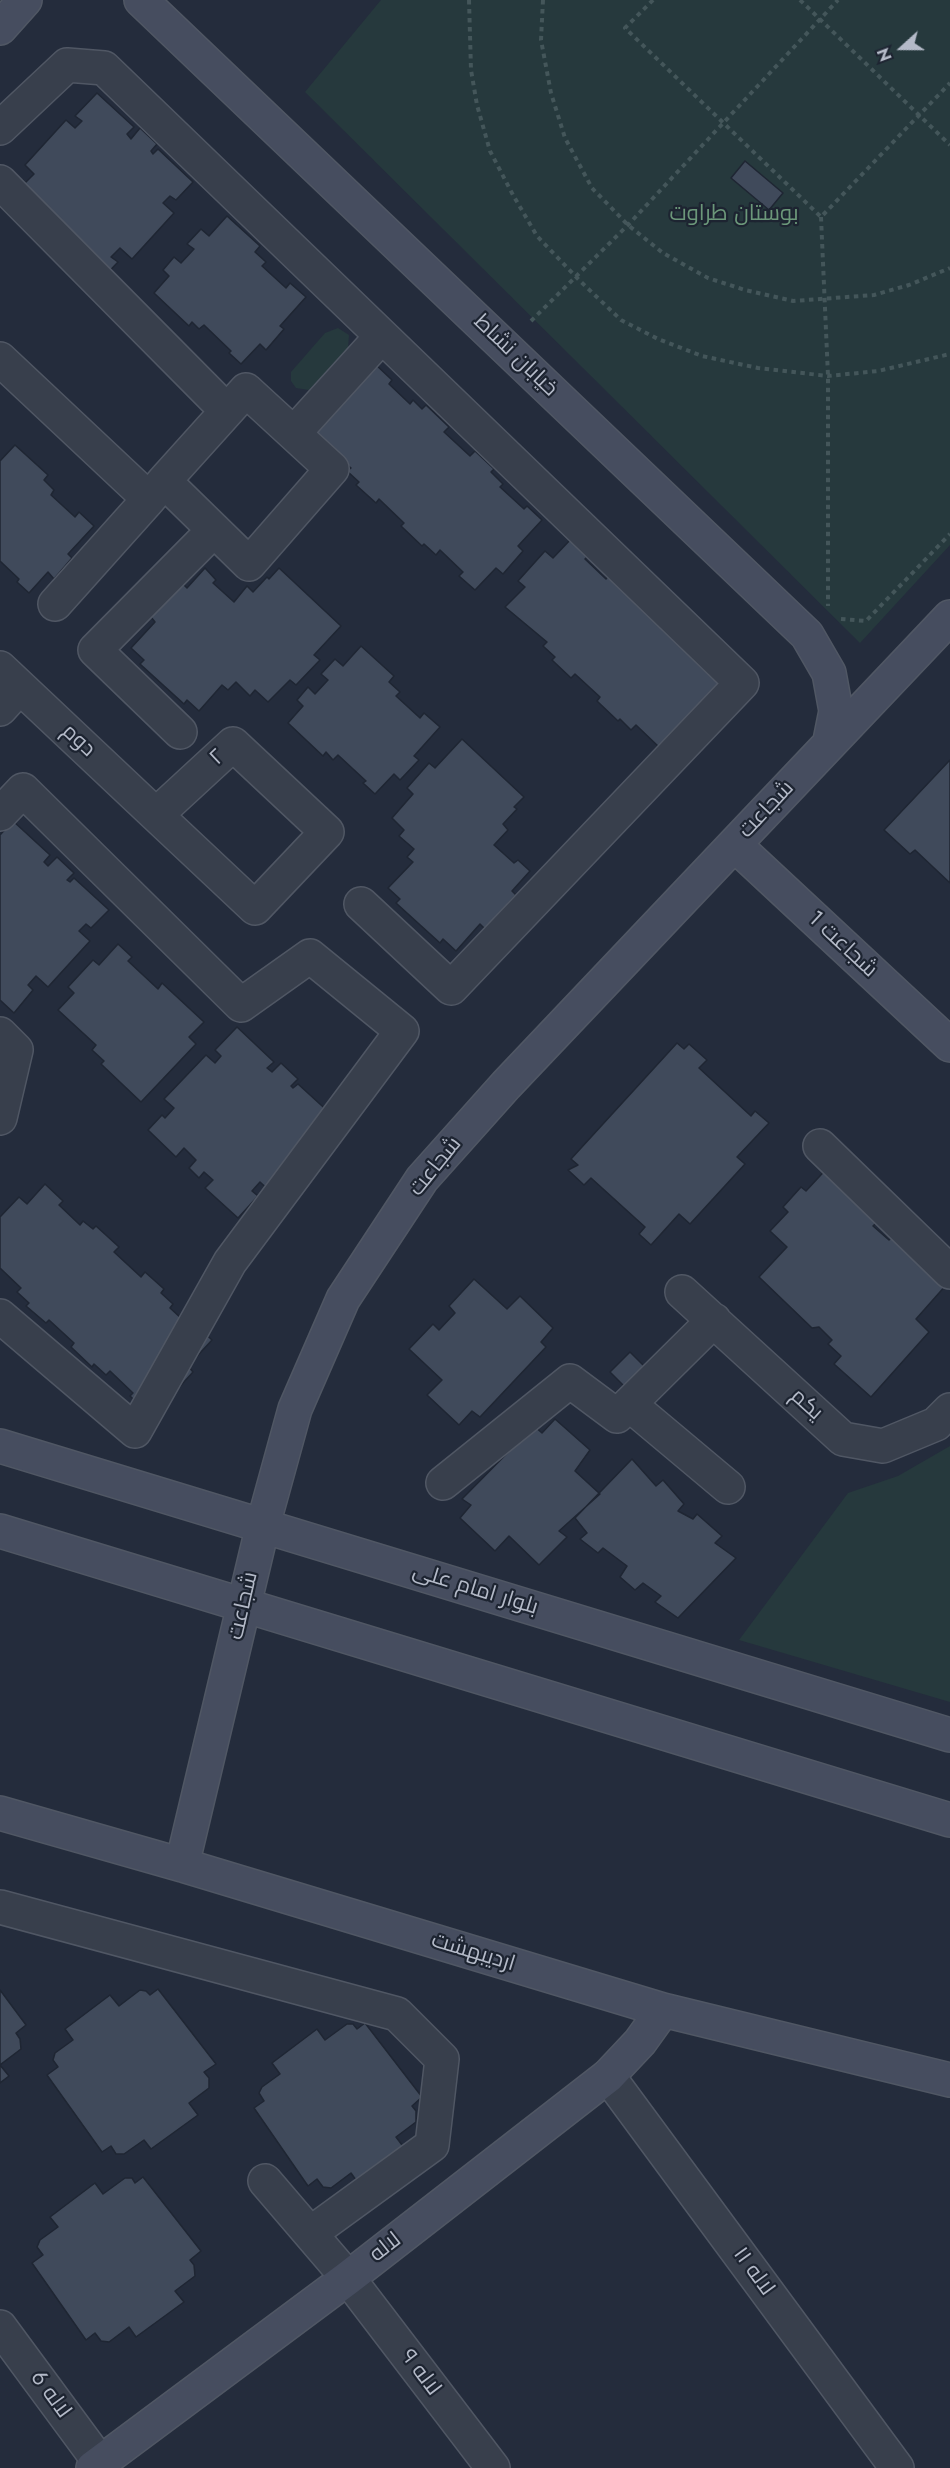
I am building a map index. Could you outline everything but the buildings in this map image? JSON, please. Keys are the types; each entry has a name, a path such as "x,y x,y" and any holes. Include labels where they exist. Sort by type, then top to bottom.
{"street":[{"path":"0,28 25,0"},
{"name":"خیابان نشاط","path":"141,0 807,635 829,673 836,711 830,741"},
{"path":"0,128 67,65 104,68 742,683 451,988 361,904"},
{"path":"0,182 227,411"},
{"path":"294,433 382,336"},
{"path":"0,360 157,490 214,530 249,564 333,468 246,390 227,411 157,490 55,604"},
{"path":"180,732 95,650 214,530"},
{"name":"شجاعت","path":"182,1865 263,1525 295,1409 343,1299 422,1179 506,1085 950,617"},
{"name":"دوم","path":"7,688 156,815"},
{"name":"۲","path":"233,744 327,832 255,908 156,815 233,744"},
{"path":"0,814 23,790 241,1005 310,956 402,1031 230,1262 135,1431 0,1316"},
{"name":"شجاعت 1","path":"735,845 950,1046"},
{"path":"0,1034 16,1050 0,1118"},
{"path":"820,1146 950,1272"},
{"name":"یکم","path":"682,1292 843,1439 883,1446 936,1424 950,1410"},
{"path":"443,1483 570,1381 617,1416 714,1320"},
{"path":"629,1404 728,1486"},
{"name":"بلوار امام علی","path":"0,1446 950,1735"},
{"path":"0,1532 950,1820"},
{"name":"اردیبهشت","path":"0,1813 182,1865 663,2010 950,2080"},
{"path":"0,1907 397,2014 442,2060 432,2145 310,2234"},
{"name":"لاله","path":"99,2466 348,2278 608,2076 640,2042 663,2010"},
{"name":"لاله ۱۱","path":"608,2076 897,2468"},
{"name":"لاله ۹","path":"265,2181 348,2278 493,2468"},
{"name":"لاله 6","path":"0,2327 99,2466"}],"path":[{"path":"469,0 471,70 477,105 490,151 537,236 621,320 658,339 702,356 758,368 828,376 878,371 950,354"},
{"path":"543,0 541,40 551,93 565,138 592,188 628,225 663,253 708,278 745,290 793,301 874,295 909,285 950,268"},
{"path":"653,0 625,28 821,217 828,376 828,607"},
{"path":"800,0 950,145"},
{"path":"505,346 628,225 838,0"},
{"path":"821,217 950,83"},
{"path":"837,619 866,621 950,534"}],"green space":[{"name":"بوستان طراوت","path":"381,0 950,0 950,545 860,643 305,92"},
{"path":"338,328 349,335 348,348 309,390 296,388 291,381 291,372 325,333"},
{"path":"950,1446 950,1702 739,1640 848,1493 898,1476"}]}
